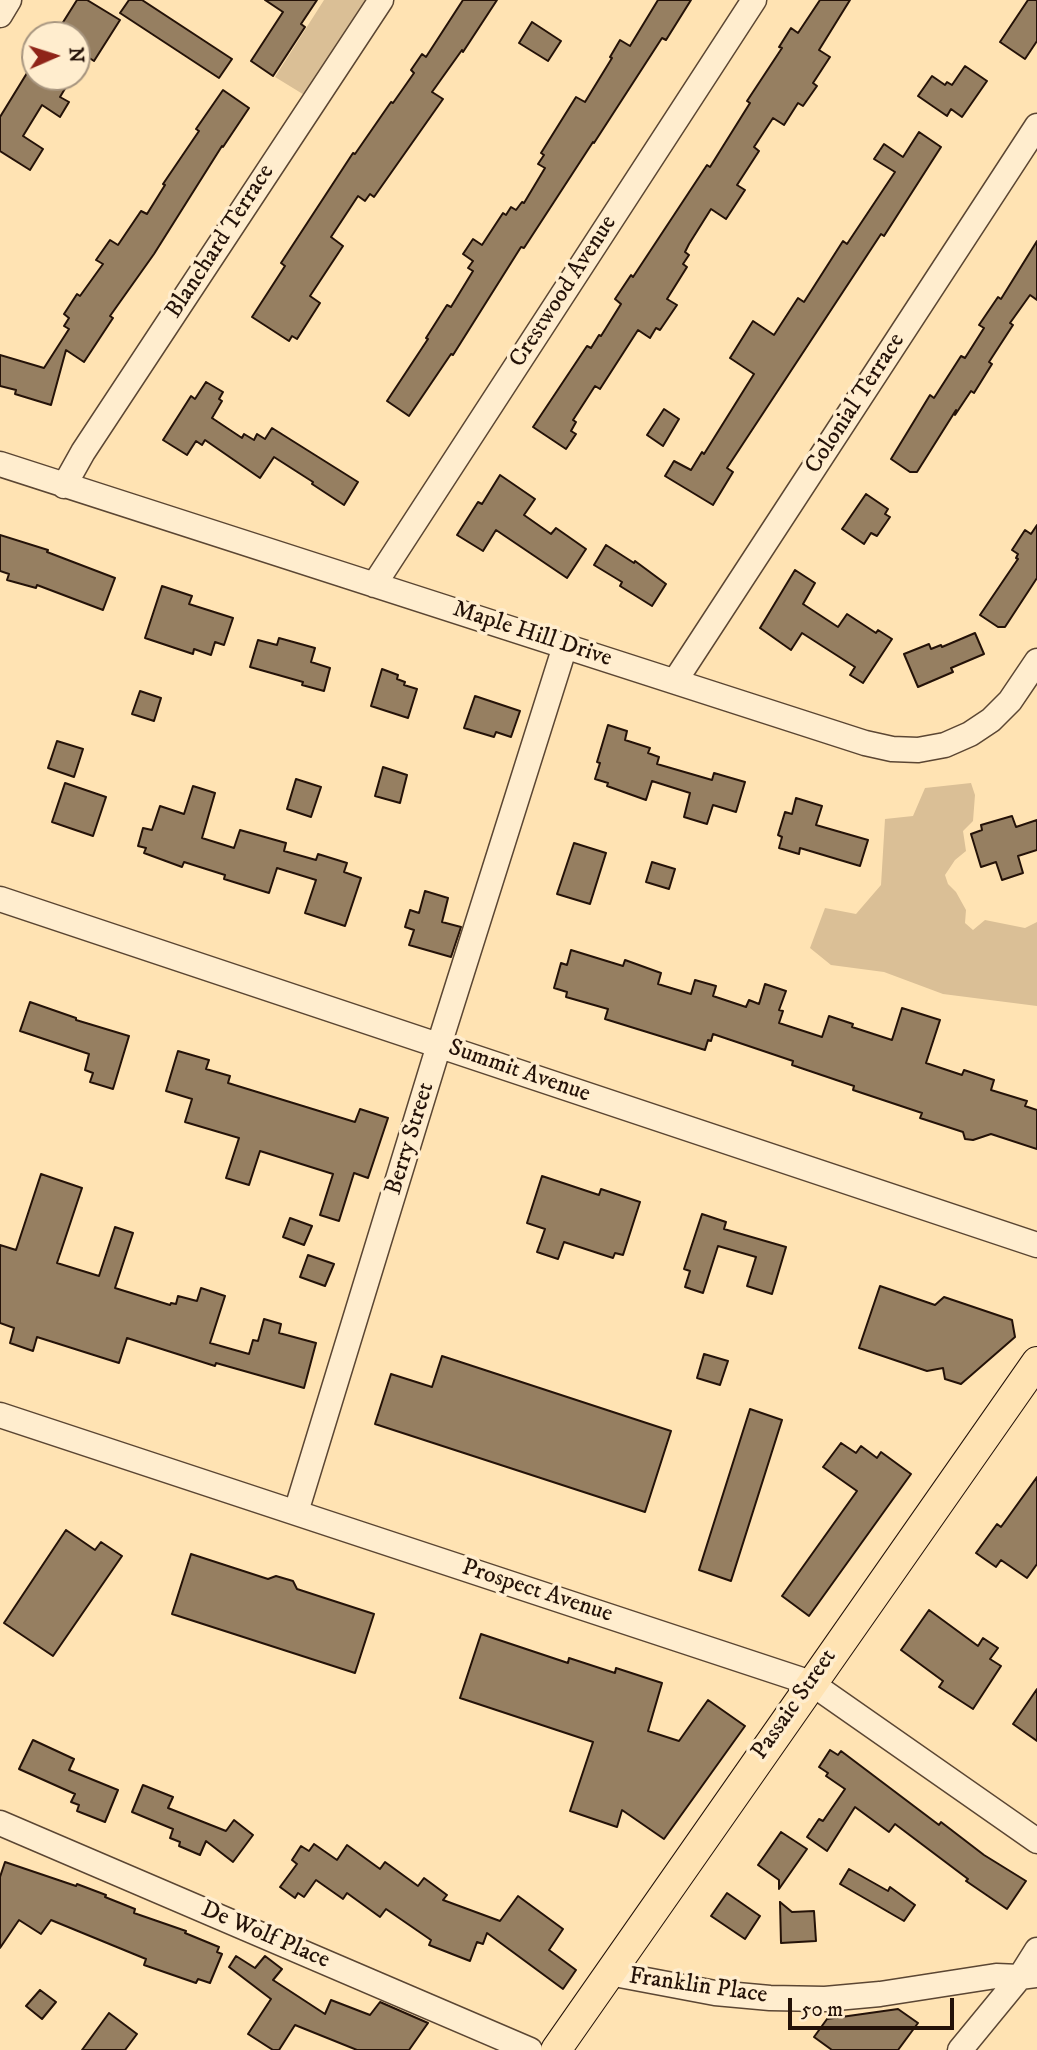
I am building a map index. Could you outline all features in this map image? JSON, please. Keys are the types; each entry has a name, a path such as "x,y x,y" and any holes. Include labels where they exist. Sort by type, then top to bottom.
{"main road":[{"name":"Passaic Street","path":"556,2050 1037,1362"}],"street":[{"path":"0,15 9,0"},
{"name":"Blanchard Terrace","path":"64,486 83,452 382,0"},
{"name":"Crestwood Avenue","path":"374,585 754,0"},
{"name":"Colonial Terrace","path":"675,681 1037,126"},
{"name":"Maple Hill Drive","path":"0,464 865,743 892,749 918,750 945,745 970,734 991,720 1010,701 1037,660"},
{"name":"Berry Street","path":"296,1512 565,646"},
{"name":"Summit Avenue","path":"0,900 1037,1245"},
{"name":"Prospect Avenue","path":"0,1415 811,1682 1037,1841"},
{"name":"De Wolf Place","path":"0,1822 530,2050"},
{"path":"960,2050 1028,1976 1037,1950"},
{"name":"Franklin Place","path":"609,1973 715,1993 811,1999 880,1994 996,1976 1028,1976"}],"shaded area":[{"path":"324,0 369,0 306,96 275,77"},
{"path":"971,783 975,795 973,821 963,831 966,851 955,860 945,875 966,910 965,923 973,930 985,920 1025,928 1037,922 1037,1006 943,994 884,972 831,965 810,948 825,908 856,914 881,885 885,819 913,816 925,788"}],"building":[{"path":"77,0 87,0 120,20 94,61 91,59 91,21 64,21"},
{"path":"129,0 142,0 232,59 219,78 120,13"},
{"path":"265,0 317,0 301,24 305,27 273,76 251,61 283,12"},
{"path":"463,0 497,0 463,52 462,50 432,92 443,99 374,197 370,194 365,201 358,196 331,237 343,246 310,296 320,303 297,339 292,336 289,341 252,317 285,266 281,263 353,153 355,154 391,102 393,103 414,73 411,70 422,54 426,57"},
{"path":"658,0 691,0 666,40 662,38 524,248 521,247 453,355 451,354 409,416 387,401 447,305 451,307 473,271 468,268 473,261 463,254 473,239 482,245 503,213 506,215 511,207 516,210 524,203 545,168 538,164 544,155 541,153 576,97 585,102 620,40 630,46"},
{"path":"820,0 850,0 819,50 830,57 813,83 817,86 803,106 798,103 784,125 773,118 754,147 759,151 737,185 745,190 726,219 711,209 689,244 685,252 689,255 683,264 687,267 667,299 677,305 660,330 656,328 650,338 638,330 600,389 595,386 573,420 576,422 571,431 576,434 566,449 533,427 587,346 591,348 599,335 601,336 621,304 615,299 631,275 633,277 707,165 710,167 750,103 747,101 782,48 779,47 791,28 798,33"},
{"path":"1028,0 1037,0 1037,41 1025,59 1000,42"},
{"path":"532,22 561,41 548,61 519,43"},
{"path":"965,66 987,81 962,117 951,109 947,116 918,96 932,76 945,85 947,82 952,85"},
{"path":"21,83 21,91 64,91 60,97 69,102 60,117 42,105 23,136 43,149 30,170 0,151 0,117"},
{"path":"223,90 249,108 154,254 110,316 113,318 84,362 66,350 51,405 15,394 16,390 0,386 0,355 44,368 69,329 64,326 69,318 64,314 103,264 96,260 110,240 118,245 141,211 147,214 165,185 163,184 199,131 196,129"},
{"path":"919,132 941,147 727,468 733,472 713,505 665,476 674,461 691,470 754,374 730,358 753,321 774,335 798,298 804,302 843,241 847,244 895,172 874,159 884,144 903,157"},
{"path":"1037,241 1037,300 1030,295 1010,323 1013,325 989,362 992,364 974,393 971,391 955,415 956,410 917,472 910,472 891,459 930,395 934,398 961,356 965,358 984,328 979,325 998,297 1001,299"},
{"path":"206,382 223,392 219,399 222,401 212,418 242,438 244,434 254,440 257,434 265,439 272,428 358,482 344,505 274,457 260,478 205,440 202,445 196,441 187,455 163,440 191,396 195,399"},
{"path":"664,409 679,419 663,446 647,435"},
{"path":"500,475 535,499 524,515 551,534 556,528 586,549 567,578 496,530 483,551 457,535 478,502 482,504"},
{"path":"866,494 888,509 885,514 890,517 877,536 871,533 864,544 842,529"},
{"path":"1037,525 1037,578 1005,627 998,627 980,615 1018,559 1018,554 1012,550 1025,530 1031,534"},
{"path":"0,535 48,550 47,552 115,578 103,610 37,585 36,588 7,580 9,574 0,571"},
{"path":"606,545 634,563 635,561 666,584 652,606 620,586 622,582 594,565"},
{"path":"795,570 815,583 803,604 838,627 847,614 876,633 878,630 892,639 863,683 850,675 855,667 802,633 791,650 760,628"},
{"path":"162,586 192,596 189,604 233,618 224,645 215,642 211,655 194,649 193,654 145,638"},
{"path":"975,633 984,654 951,668 953,672 918,687 904,654 929,644 931,649 941,645 942,647"},
{"path":"279,638 315,648 311,662 330,668 324,691 250,667 258,640 277,645"},
{"path":"382,669 398,675 397,679 405,682 404,685 417,689 408,718 371,706"},
{"path":"140,691 161,698 154,721 132,714"},
{"path":"475,696 520,711 511,737 496,732 494,737 464,728"},
{"path":"608,725 627,731 625,740 650,748 648,753 659,757 657,764 712,780 714,773 745,782 736,812 713,805 707,824 684,817 690,793 652,781 646,800 595,779"},
{"path":"57,741 83,749 74,777 48,768"},
{"path":"383,767 407,775 400,803 375,796"},
{"path":"296,779 321,787 311,817 287,809"},
{"path":"65,783 106,797 93,836 52,822"},
{"path":"193,786 215,793 202,838 234,848 240,830 286,843 284,851 316,860 318,854 347,863 344,872 361,878 345,926 305,913 316,880 277,868 269,893 224,879 225,875 184,862 182,867 144,853 146,848 138,846 143,828 152,830 160,806 184,814"},
{"path":"796,798 822,806 816,825 868,840 860,866 800,848 799,854 779,848 782,837 778,835 785,812 792,814"},
{"path":"1012,816 1016,827 1037,820 1037,850 1018,856 1023,873 1002,880 996,862 981,867 971,834 982,830 981,825"},
{"path":"574,843 606,853 590,904 557,894"},
{"path":"652,862 675,869 669,889 646,882"},
{"path":"425,891 448,898 442,922 461,927 451,957 409,945 414,930 405,927 410,910 419,913"},
{"path":"571,950 623,966 625,960 661,973 658,984 691,994 695,980 716,986 713,996 746,1007 749,1000 759,1004 765,984 786,991 779,1010 783,1011 779,1023 822,1037 829,1016 892,1040 902,1008 940,1020 926,1063 962,1075 964,1070 994,1080 991,1090 1027,1101 1025,1106 1037,1110 1037,1149 991,1134 973,1140 965,1139 963,1132 920,1118 922,1113 853,1090 854,1086 792,1065 793,1061 713,1034 705,1050 605,1019 608,1009 566,997 567,992 554,988 561,963 567,965"},
{"path":"30,1002 129,1036 113,1089 90,1082 93,1073 85,1070 89,1054 20,1031"},
{"path":"178,1051 209,1060 206,1069 230,1076 228,1083 355,1122 360,1109 388,1118 368,1178 354,1173 339,1221 320,1215 333,1174 260,1151 249,1185 226,1178 239,1138 185,1122 192,1099 166,1091"},
{"path":"41,1174 82,1188 57,1263 99,1276 115,1227 133,1233 115,1288 170,1305 176,1304 178,1296 197,1301 201,1288 225,1296 210,1343 249,1354 253,1340 258,1341 264,1319 281,1324 279,1333 316,1343 304,1388 216,1363 215,1366 127,1338 119,1363 37,1337 33,1351 10,1343 14,1328 0,1323 0,1245 16,1250"},
{"path":"542,1176 599,1195 601,1189 640,1202 623,1255 615,1253 613,1258 564,1242 558,1259 537,1252 545,1229 527,1223"},
{"path":"702,1214 726,1222 724,1229 786,1247 772,1294 747,1286 756,1257 718,1246 703,1293 685,1287 690,1271 684,1269"},
{"path":"290,1218 312,1226 304,1245 283,1237"},
{"path":"308,1255 334,1264 325,1286 300,1277"},
{"path":"880,1286 935,1305 944,1297 1012,1320 1015,1337 961,1384 945,1379 943,1368 927,1371 859,1348"},
{"path":"704,1354 728,1361 720,1385 697,1378"},
{"path":"442,1356 671,1431 645,1512 375,1424 391,1374 432,1387"},
{"path":"750,1409 782,1420 731,1581 699,1570"},
{"path":"841,1443 856,1453 861,1446 877,1458 881,1452 911,1474 809,1616 782,1596 857,1491 823,1467"},
{"path":"1037,1477 1037,1564 1027,1578 1001,1560 996,1567 976,1553 997,1524 1001,1527"},
{"path":"66,1530 95,1550 101,1542 122,1556 53,1656 4,1623"},
{"path":"191,1554 268,1579 276,1576 293,1581 297,1589 374,1614 355,1673 172,1614"},
{"path":"929,1610 978,1646 983,1638 998,1648 990,1659 1001,1666 973,1709 939,1687 943,1681 901,1650"},
{"path":"481,1634 568,1663 569,1658 615,1673 616,1668 662,1683 648,1731 679,1741 708,1700 745,1726 664,1839 622,1810 617,1827 570,1811 593,1742 460,1698"},
{"path":"1037,1689 1037,1741 1013,1724"},
{"path":"33,1740 74,1759 69,1770 118,1790 105,1822 77,1811 79,1805 71,1802 75,1794 19,1769"},
{"path":"830,1750 838,1755 841,1751 939,1825 941,1822 984,1855 1026,1881 1007,1909 966,1881 968,1879 895,1824 889,1832 855,1807 827,1851 807,1837 819,1819 823,1821 845,1789 826,1776 828,1773 819,1767"},
{"path":"143,1785 173,1797 168,1808 226,1831 234,1820 253,1835 233,1862 206,1841 200,1855 179,1846 180,1842 170,1838 173,1829 132,1812"},
{"path":"781,1832 807,1849 779,1889 779,1880 758,1865"},
{"path":"314,1844 337,1860 347,1845 380,1869 385,1862 418,1886 424,1878 447,1895 443,1900 500,1921 518,1896 563,1929 549,1950 576,1970 563,1989 487,1933 483,1944 477,1942 470,1961 429,1945 431,1940 386,1909 380,1917 347,1893 343,1899 316,1880 304,1897 298,1893 295,1898 280,1887 297,1864 292,1860 301,1846 309,1851"},
{"path":"5,1862 106,1895 105,1897 135,1909 134,1913 186,1931 185,1933 219,1947 217,1952 222,1954 210,1983 198,1979 196,1983 144,1965 146,1959 51,1920 41,1934 19,1920 0,1948 0,1877"},
{"path":"849,1869 888,1891 890,1887 915,1905 904,1921 840,1884"},
{"path":"727,1893 760,1916 745,1939 711,1916"},
{"path":"780,1902 792,1912 814,1911 816,1941 781,1943"},
{"path":"236,1956 255,1968 265,1956 282,1969 273,1980 325,2014 331,2000 370,2015 380,2002 428,2023 409,2050 357,2050 295,2025 279,2050 273,2050 248,2034 271,1999 229,1967"},
{"path":"40,1990 56,2002 42,2019 26,2006"},
{"path":"898,2009 918,2023 898,2050 832,2050 814,2037 827,2019"},
{"path":"109,2013 137,2034 125,2050 82,2050"}]}
